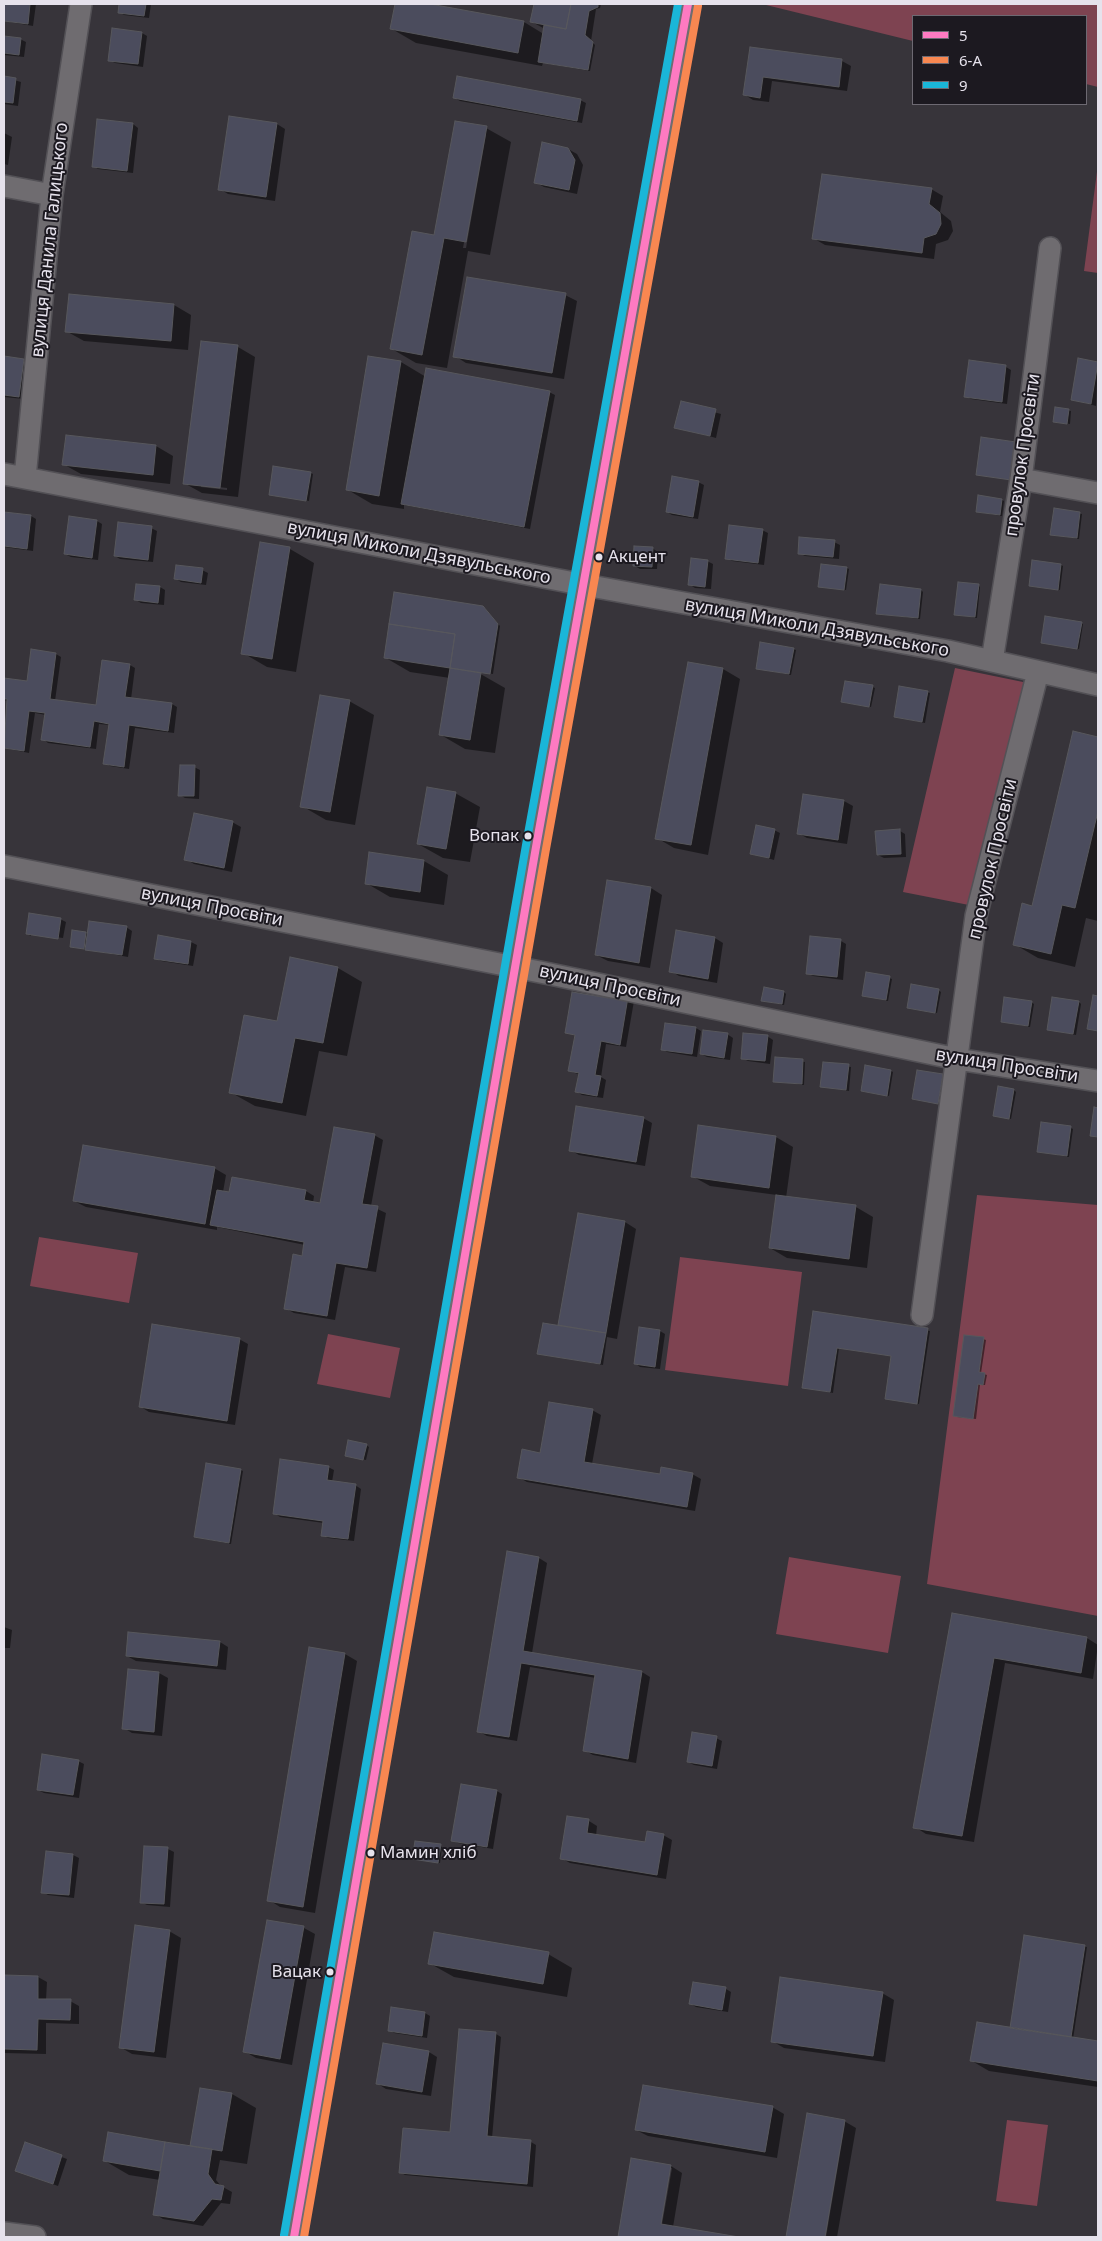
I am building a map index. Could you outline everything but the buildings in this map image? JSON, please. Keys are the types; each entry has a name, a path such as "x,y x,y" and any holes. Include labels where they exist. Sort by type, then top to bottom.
{"street":[{"name":"вулиця Данила Галицького","path":"25,478 52,195 81,4"},
{"path":"294,2237 688,4"},
{"path":"4,186 52,195"},
{"name":"провулок Просвіти","path":"992,661 1021,479 1050,248"},
{"name":"вулиця Миколи Дзявульського","path":"4,474 585,585 948,651 1098,685"},
{"path":"1021,479 1098,493"},
{"name":"провулок Просвіти","path":"922,1315 976,916 1038,672"},
{"name":"вулиця Просвіти","path":"4,866 517,967 957,1059 1098,1081"},
{"path":"4,2232 35,2237"}],"shaded area":[{"path":"762,4 1098,4 1098,87 1087,84 1087,15 912,15 912,41"},
{"path":"1098,164 1098,273 1084,271"},
{"path":"955,668 1023,682 1028,694 974,906 903,892"},
{"path":"977,1195 1098,1205 1098,1616 927,1584"},
{"path":"39,1237 138,1253 129,1303 30,1286"},
{"path":"680,1257 802,1272 788,1386 665,1370"},
{"path":"328,1334 400,1348 390,1398 317,1384"},
{"path":"789,1557 901,1576 888,1653 776,1634"},
{"path":"1007,2120 1048,2125 1037,2206 996,2201"}],"transit line":[{"name":"9","path":"284,2235 526,845 678,4"},
{"name":"5","path":"294,2237 536,847 688,4"},
{"name":"6-А","path":"304,2237 546,849 698,6"}],"place":[{"name":"Акцент","path":"599,557"},
{"name":"Вопак","path":"528,836"},
{"name":"Мамин хліб","path":"371,1853"},
{"name":"Вацак","path":"330,1972"}]}
